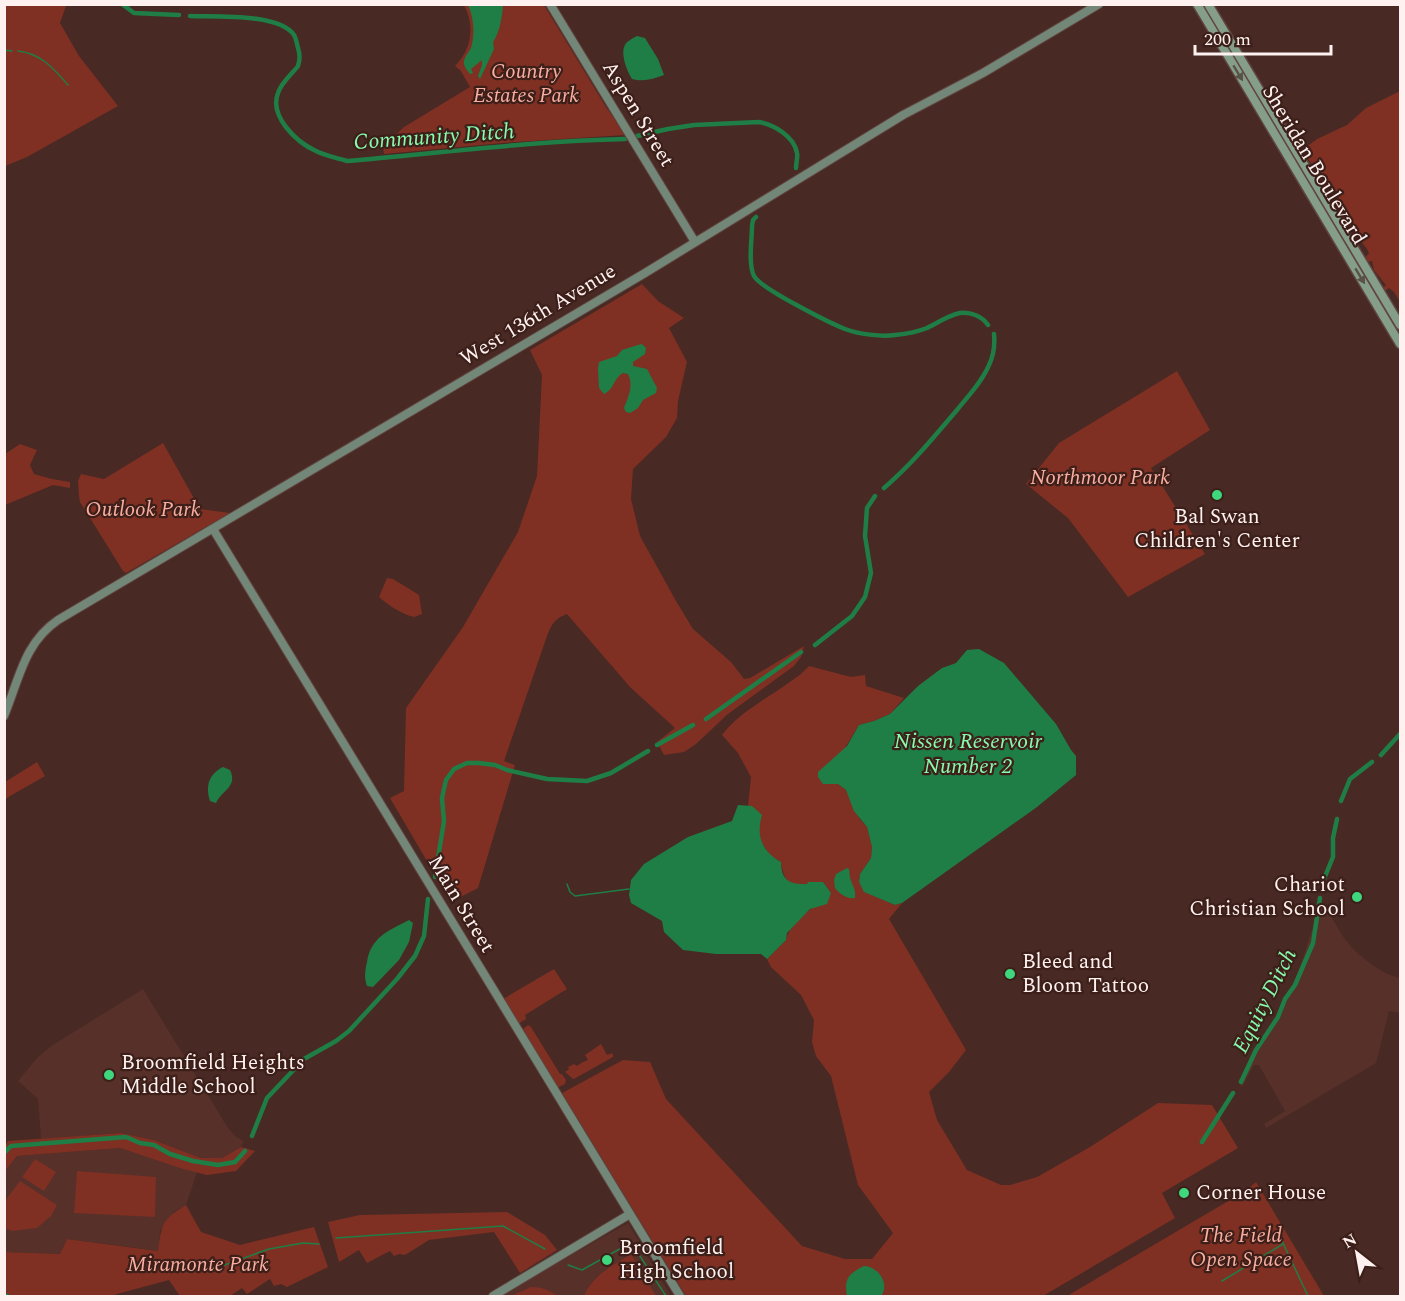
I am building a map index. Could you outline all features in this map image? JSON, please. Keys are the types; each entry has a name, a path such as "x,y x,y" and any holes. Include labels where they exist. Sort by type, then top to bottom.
{"main road":[{"name":"Aspen Street","path":"550,4 695,243"},
{"name":"West 136th Avenue","path":"4,716 34,643 47,628 58,620 695,243 903,115 983,73 1099,4"},
{"name":"Sheridan Boulevard","path":"1197,4 1401,344"},
{"name":"Sheridan Boulevard","path":"1208,4 1401,325"},
{"name":"Main Street","path":"213,529 680,1296"},
{"path":"493,1296 630,1214"}],"shaded area":[{"path":"1318,895 1344,938 1356,952 1387,974 1400,978 1400,1013 1389,1011 1376,1063 1266,1128 1264,1124 1285,1111 1259,1065 1254,1065 1242,1087 1238,1081 1296,980 1313,926"},
{"name":"Broomfield Heights Middle School","path":"143,989 228,1128 236,1137 244,1141 241,1147 222,1158 201,1158 154,1140 121,1133 41,1139 38,1099 18,1081 37,1058 51,1046"},
{"path":"120,1148 197,1172 186,1205 174,1212 160,1231 159,1251 67,1239 60,1254 5,1252 4,1171 17,1156"},
{"name":"Broomfield High School","path":"628,1223 671,1296 499,1296"}],"green space":[{"path":"5,4 68,5 60,23 79,56 118,106 27,157 5,166"},
{"name":"Country Estates Park","path":"464,5 544,5 606,107 626,135 384,154 383,147 404,127 470,87 461,71 455,66 465,52 470,37 470,21"},
{"path":"1400,91 1400,302 1394,292 1389,288 1385,291 1383,288 1386,285 1374,270 1372,261 1367,262 1365,258 1369,253 1367,249 1343,218 1334,188 1310,162 1301,147 1305,148 1317,139 1347,125 1366,108"},
{"path":"642,284 658,301 684,318 669,328 687,362 678,401 677,418 666,437 633,469 631,499 640,536 693,629 731,662 744,679 750,678 804,646 801,657 794,666 728,714 696,744 684,752 664,755 657,742 675,728 630,687 567,614 556,620 547,636 504,761 515,765 478,888 451,902 390,798 404,791 406,708 463,627 518,532 537,476 542,375 530,350"},
{"name":"Northmoor Park","path":"1177,371 1210,430 1151,468 1205,554 1128,597 1068,518 1026,484 1059,443"},
{"name":"Outlook Park","path":"163,443 200,509 230,513 126,573 80,502 78,481 81,474 104,479"},
{"path":"20,444 37,450 30,465 34,474 70,482 70,488 53,485 5,505 5,454"},
{"path":"387,578 393,579 419,595 422,614 414,617 405,614 379,597"},
{"path":"809,666 851,677 865,675 866,686 904,698 890,714 859,725 823,784 838,784 846,790 860,819 867,827 872,847 871,858 860,874 859,882 865,892 895,905 902,903 889,919 966,1050 929,1092 937,1120 967,1170 1001,1185 1010,1185 1037,1177 1090,1147 1158,1103 1212,1105 1238,1148 1162,1193 1175,1218 1043,1296 686,1296 562,1093 623,1060 650,1062 666,1099 802,1246 845,1259 872,1259 893,1233 858,1185 831,1076 816,1056 812,1042 814,1020 801,995 771,967 767,959 786,940 792,927 831,893 823,882 792,884 785,877 781,862 771,856 762,844 759,825 752,806 748,806 751,777 738,753 722,735 746,711 796,678"},
{"path":"37,762 45,776 5,799 5,782"},
{"path":"554,969 567,989 525,1015 526,1019 518,1024 503,999"},
{"path":"528,1025 566,1080 565,1084 557,1088 522,1030"},
{"path":"601,1044 607,1055 612,1053 613,1057 574,1079 565,1072 569,1069 568,1067 574,1064 577,1066 588,1060 585,1055"},
{"path":"121,1133 154,1140 201,1158 222,1158 241,1147 255,1151 236,1171 207,1175 120,1148 17,1156 5,1171 5,1146 8,1141"},
{"path":"35,1159 56,1172 44,1191 22,1177"},
{"path":"77,1171 156,1177 155,1217 74,1213"},
{"path":"20,1181 57,1205 51,1216 37,1228 12,1231 5,1228 5,1201"},
{"name":"The Field Open Space","path":"1256,1182 1324,1296 1067,1296 1247,1190"},
{"name":"Miramonte Park","path":"186,1205 201,1232 240,1245 314,1227 328,1267 287,1287 281,1284 274,1286 270,1279 247,1294 242,1288 230,1296 180,1296 169,1280 112,1296 5,1296 5,1252 60,1254 67,1239 158,1251 167,1219"},
{"path":"507,1212 545,1235 557,1250 520,1273 494,1232 429,1240 405,1255 394,1256 390,1251 367,1263 359,1250 339,1262 328,1222 360,1215"},
{"path":"631,1254 656,1296 584,1296 592,1282"},
{"path":"531,1287 545,1289 557,1296 511,1296"}],"water":[{"path":"468,5 503,5 499,29 493,42 494,49 480,79 478,76 482,60 471,69 473,73 470,74 464,65 473,37 473,21"},
{"path":"637,36 645,38 658,59 664,75 648,80 632,79 623,53 627,42"},
{"path":"641,344 646,348 645,354 633,362 633,366 647,369 657,388 656,393 643,400 638,408 630,413 624,408 629,396 630,378 628,374 620,375 610,390 604,394 599,388 599,362 617,356 622,350"},
{"name":"Nissen Reservoir Number 2","path":"979,649 1004,663 1056,724 1076,756 1076,775 1037,807 902,903 895,905 864,892 859,882 860,874 871,858 872,847 867,827 854,811 846,790 838,784 823,784 818,777 818,772 847,746 859,725 890,714 918,686 942,668 956,663 967,650"},
{"path":"223,767 230,770 232,780 216,803 210,801 208,785 214,773"},
{"path":"738,805 752,806 762,815 760,836 762,842 769,853 781,862 781,868 788,880 801,884 823,882 831,893 827,904 810,909 787,933 786,940 767,959 761,954 716,954 683,950 664,932 662,921 631,903 629,895 631,880 644,864 688,837 732,821"},
{"path":"847,868 855,891 855,898 844,896 835,888 836,874"},
{"path":"409,920 413,923 409,942 399,960 373,987 367,986 365,971 372,946 382,936"},
{"path":"864,1266 874,1269 882,1277 884,1286 881,1296 847,1296 848,1278"}],"waterway":[{"name":"Community Ditch","path":"122,4 134,13 179,15"},
{"name":"Community Ditch","path":"190,16 261,20 275,23 294,35 299,52 299,64 279,89 277,110 293,135 308,147 331,157 347,161 521,145 625,139"},
{"path":"4,50 12,51"},
{"path":"18,51 40,59 68,85"},
{"name":"Community Ditch","path":"637,136 694,125 759,122 777,129 792,141 797,153 796,168"},
{"name":"Community Ditch","path":"756,217 752,226 751,252 754,276 781,296 811,313 850,331 883,336 911,333 960,313 972,314 988,325"},
{"name":"Community Ditch","path":"884,488 904,470 979,383 992,357 994,334"},
{"name":"Community Ditch","path":"815,645 852,616 865,597 871,573 865,536 867,508 875,496"},
{"name":"Community Ditch","path":"706,719 801,652"},
{"name":"Community Ditch","path":"657,745 693,725"},
{"name":"Equity Ditch","path":"1381,755 1400,734"},
{"path":"435,877 444,821 442,798 446,780 454,769 467,763 479,763 547,779 587,781 611,773 648,751"},
{"name":"Equity Ditch","path":"1341,801 1350,779 1372,762"},
{"name":"Equity Ditch","path":"1324,879 1333,857 1333,838 1337,819"},
{"path":"567,884 570,892 575,896 629,889"},
{"name":"Equity Ditch","path":"1241,1082 1256,1050 1278,1017 1285,999 1295,985 1313,943 1320,898"},
{"path":"252,1136 267,1098 304,1059 349,1031 415,956 424,936 428,899"},
{"name":"Equity Ditch","path":"1202,1142 1233,1093"},
{"name":"Community Ditch","path":"4,1153 11,1146 126,1137 140,1143 154,1145 170,1154 218,1165 235,1162 245,1151"},
{"path":"336,1238 503,1226 545,1249"},
{"path":"1282,1241 1308,1296"},
{"path":"173,1261 219,1267 269,1249 303,1243 319,1244"},
{"path":"1222,1281 1283,1244"},
{"path":"568,1265 582,1270 625,1246 634,1247 666,1296"}],"place":[{"name":"Bal Swan Children's Center","path":"1217,495"},
{"name":"Chariot Christian School","path":"1357,897"},
{"name":"Bleed and Bloom Tattoo","path":"1010,974"},
{"name":"Broomfield Heights Middle School","path":"109,1075"},
{"name":"Corner House","path":"1184,1193"},
{"name":"Broomfield High School","path":"607,1260"}]}
